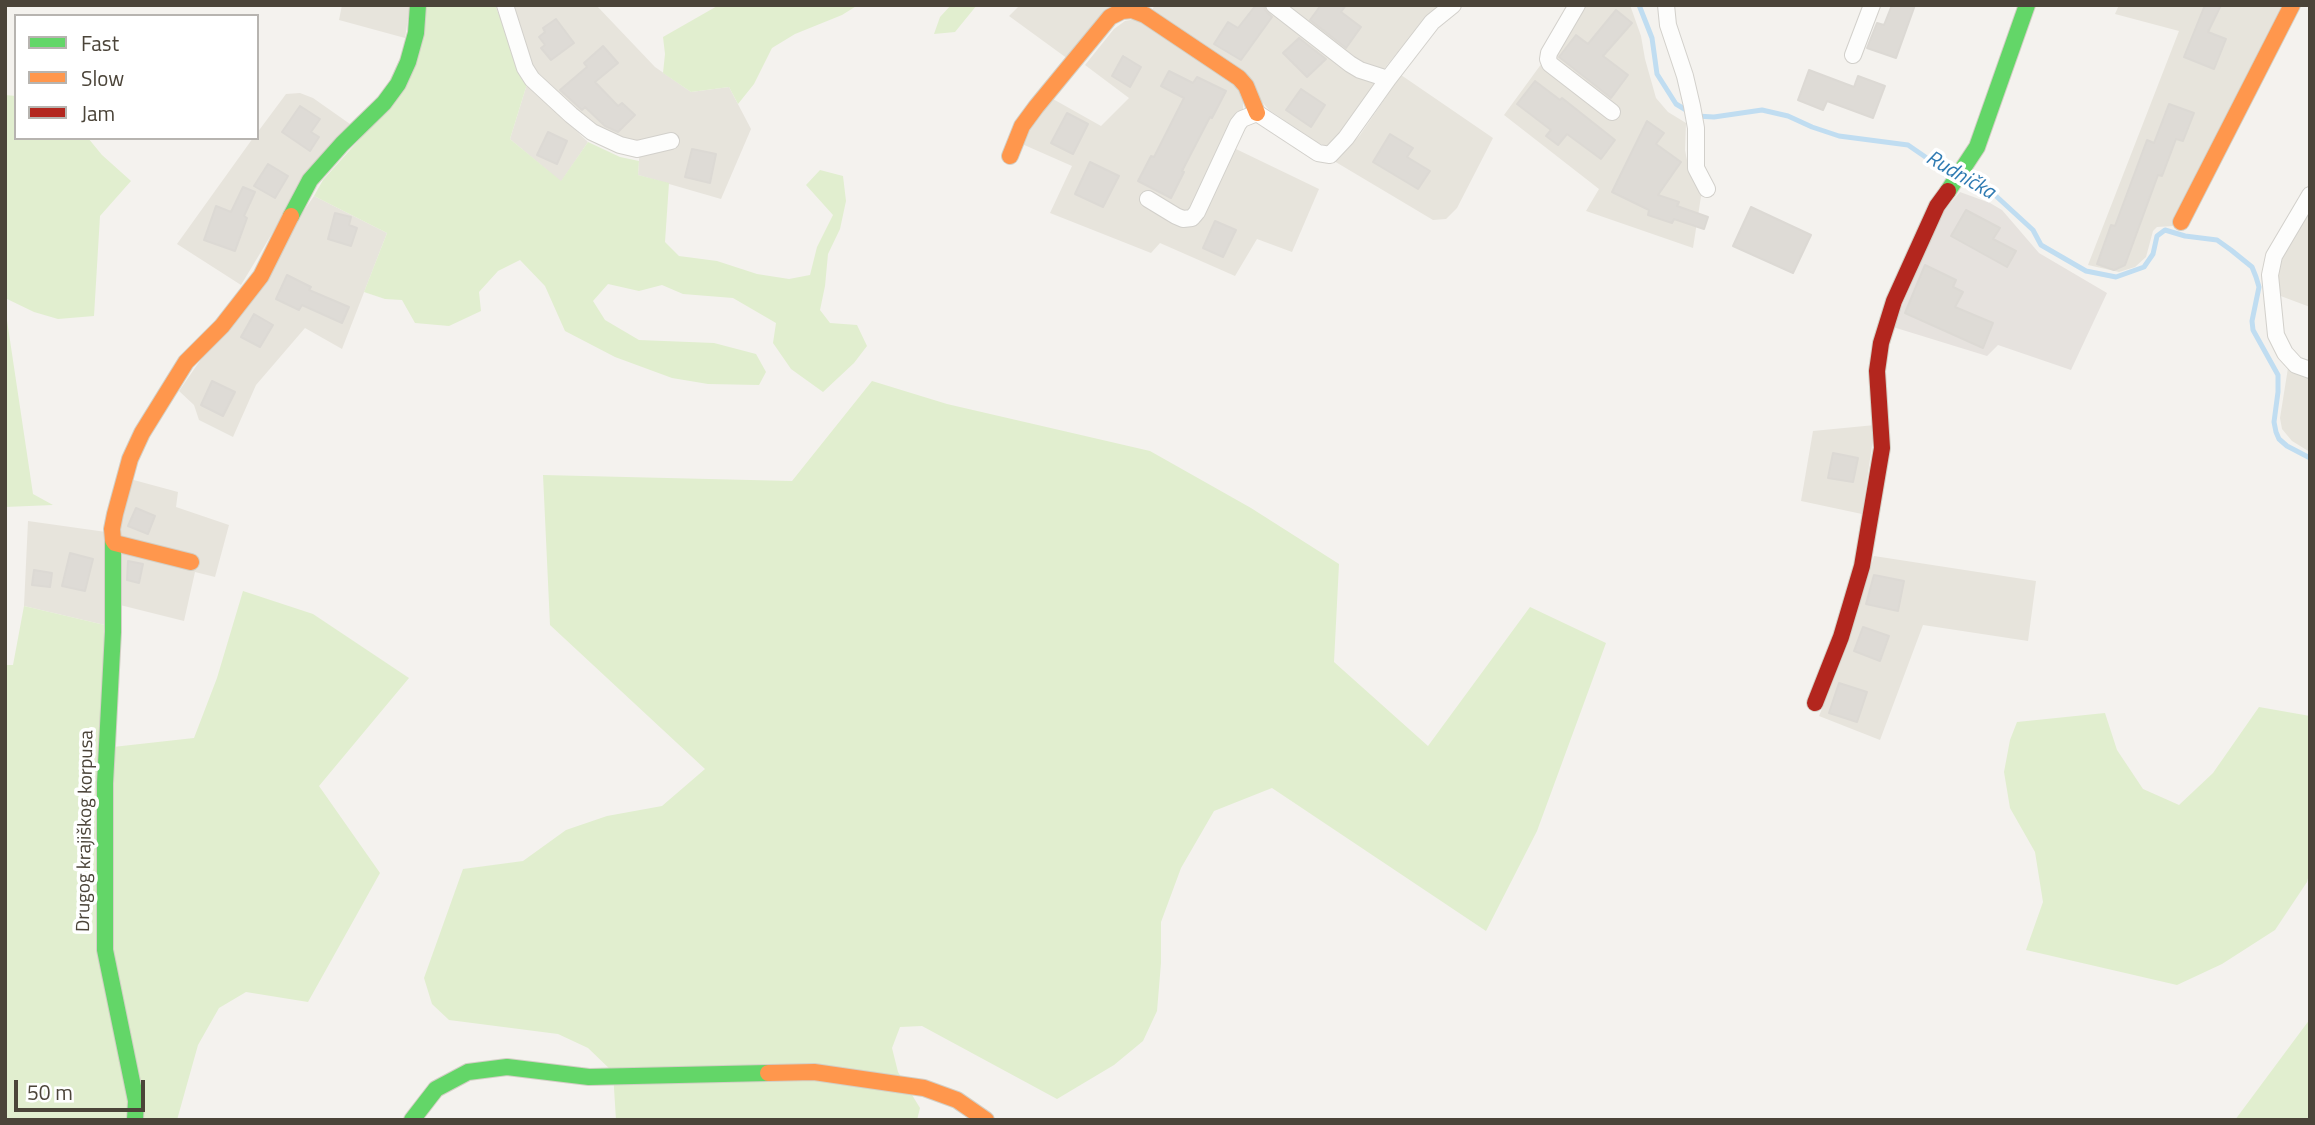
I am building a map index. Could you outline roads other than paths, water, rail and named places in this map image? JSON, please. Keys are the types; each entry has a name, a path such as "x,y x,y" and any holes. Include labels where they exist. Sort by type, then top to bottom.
{"street":[{"name":"Drugog krajiškog korpusa","path":"135,1120 136,1101 105,950 106,783 113,632 111,529 130,459 142,433 186,362 222,326 261,276 310,180 384,103 398,84 408,62 416,33 418,5"},
{"path":"506,5 532,79 571,116 592,132 620,145 637,149 671,141"},
{"path":"1275,5 1350,64 1388,79"},
{"path":"1010,156 1022,126 1036,107 1110,18 1122,10 1132,10 1145,15 1239,78 1247,86 1257,113 1318,153 1330,155 1346,138 1433,22 1453,5"},
{"path":"1577,5 1548,59 1550,64 1612,112"},
{"path":"1665,5 1668,25 1692,106 1696,128 1696,168 1707,189"},
{"path":"1853,55 1872,5"},
{"path":"1815,703 1841,637 1862,566 1882,448 1877,371 1881,343 1895,301 1937,206 1977,147 2026,5"},
{"path":"2181,222 2292,5"},
{"path":"1148,199 1176,216 1192,218 1238,124 1247,116 1257,113"},
{"path":"2310,195 2274,256 2270,275 2276,335 2285,353 2297,365 2310,370"},
{"path":"113,540 191,562"},
{"path":"412,1120 436,1089 468,1072 508,1067 589,1077 814,1072 923,1088 957,1100 986,1120"}],"waterway":[{"name":"Rudnička","path":"1639,5 1652,38 1657,74 1676,104 1696,116 1714,117 1762,110 1788,116 1839,136 1908,145 1953,176"},
{"name":"Rudnička","path":"1961,181 1996,196 2033,230 2041,245 2086,271 2116,277 2144,267 2153,254 2157,236 2165,230 2185,236 2217,240 2231,250 2252,267 2259,287 2252,321 2253,330 2278,375 2274,422 2276,432 2287,446 2310,458"}]}
